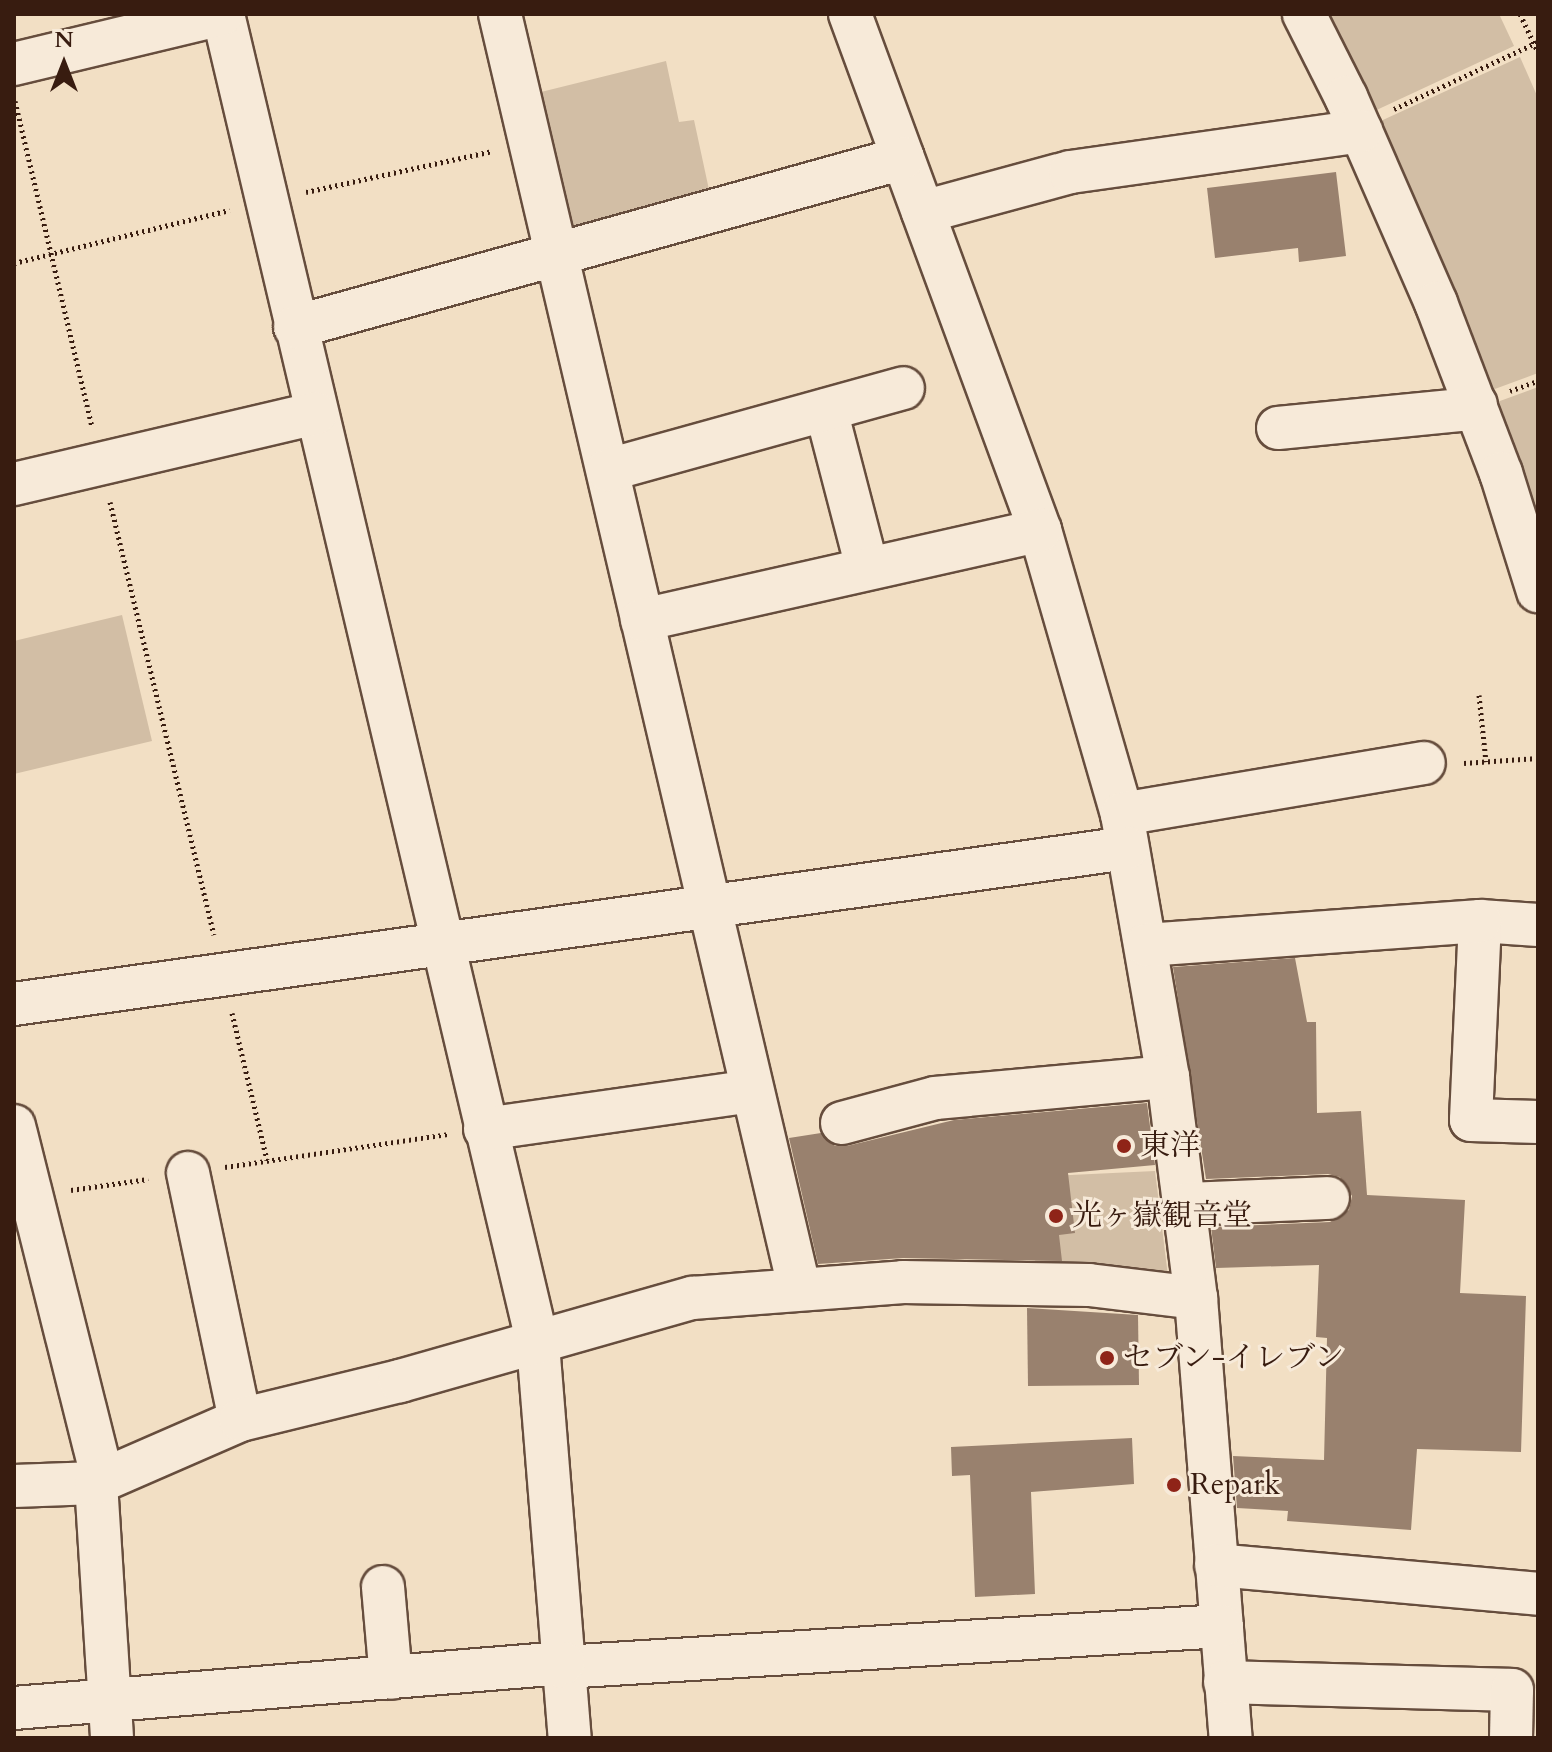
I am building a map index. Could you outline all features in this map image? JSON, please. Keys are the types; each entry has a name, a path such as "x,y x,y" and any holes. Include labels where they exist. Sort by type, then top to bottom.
{"street":[{"path":"14,64 223,14 538,1344 570,1738"},
{"path":"500,14 799,1287"},
{"path":"850,14 1040,530 1124,831 1168,1077 1185,1204 1196,1298 1231,1738"},
{"path":"1304,14 1373,121 1476,404 1538,591"},
{"path":"923,212 1070,172 1373,121"},
{"path":"295,327 903,158"},
{"path":"608,470 903,388"},
{"path":"1278,428 1462,410 1476,404"},
{"path":"826,410 867,567"},
{"path":"14,484 316,413"},
{"path":"642,620 1040,530"},
{"path":"14,1004 711,906 1124,831 1424,763"},
{"path":"1146,945 1480,921 1538,925"},
{"path":"1480,921 1471,1120 1538,1122"},
{"path":"842,1123 935,1098 1168,1077"},
{"path":"485,1129 752,1091"},
{"path":"14,1126 99,1481 111,1719"},
{"path":"188,1173 240,1420"},
{"path":"1185,1204 1328,1198"},
{"path":"14,1486 99,1481 240,1420 538,1344 692,1298 799,1287 903,1282 1089,1285 1196,1298"},
{"path":"1216,1565 1538,1594"},
{"path":"383,1587 391,1678"},
{"path":"14,1708 111,1719 391,1678 1222,1626"},
{"path":"1225,1682 1525,1691 1511,1738"}],"path":[{"path":"1520,14 1538,52"},
{"path":"1373,121 1536,43"},
{"path":"14,98 214,937"},
{"path":"1479,695 1486,762"},
{"path":"1424,763 1538,758"},
{"path":"228,996 267,1160"},
{"path":"31,1196 485,1129"}],"shaded area":[{"path":"1319,14 1499,14 1514,46 1368,114"},
{"path":"1520,57 1538,98 1538,373 1484,393 1372,125"},
{"path":"666,61 679,122 694,120 711,199 572,235 537,93"},
{"path":"1538,387 1538,557 1489,405"},
{"path":"122,615 152,741 14,774 14,641"},
{"path":"1155,1171 1168,1276 1036,1271 1028,1177"}],"building":[{"path":"1336,172 1346,256 1299,262 1298,248 1215,258 1207,188"},
{"path":"1295,958 1307,1022 1316,1022 1317,1113 1361,1111 1367,1195 1465,1200 1460,1293 1526,1296 1521,1452 1417,1449 1411,1530 1287,1521 1288,1511 1237,1508 1233,1456 1324,1460 1327,1338 1316,1337 1319,1265 1216,1268 1211,1227 1330,1222 1349,1210 1352,1196 1340,1177 1328,1174 1206,1179 1173,967"},
{"path":"1147,1103 1155,1165 1068,1173 1075,1233 1059,1235 1062,1261 903,1258 818,1264 789,1138 821,1133 835,1146 847,1146 954,1120"},
{"path":"1027,1308 1138,1315 1139,1385 1028,1386"},
{"path":"1132,1438 1134,1484 1031,1492 1035,1594 975,1597 970,1475 952,1476 951,1447"}],"place":[{"name":"東洋","path":"1124,1146"},
{"name":"光ヶ嶽観音堂","path":"1056,1216"},
{"name":"セブン-イレブン","path":"1107,1358"},
{"name":"Repark","path":"1174,1485"}]}
